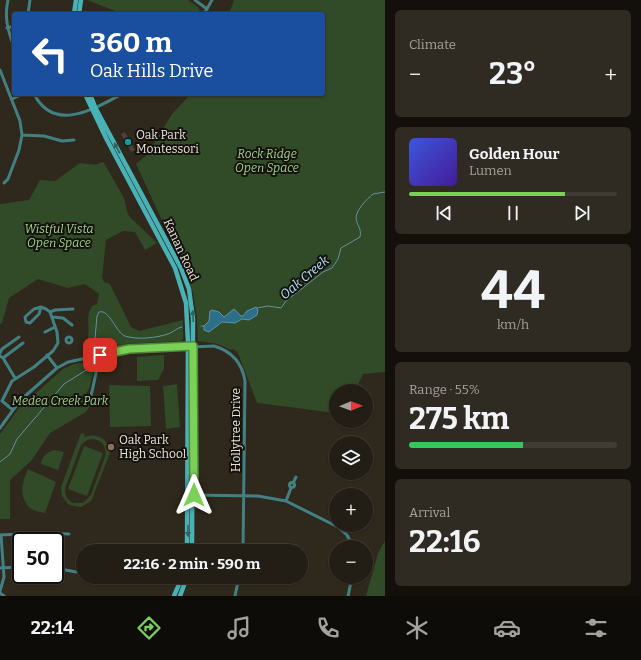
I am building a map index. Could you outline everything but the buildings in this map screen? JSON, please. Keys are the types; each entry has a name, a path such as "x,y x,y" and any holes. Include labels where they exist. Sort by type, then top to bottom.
{"main road":[{"path":"74,12 76,0"},
{"path":"80,12 81,0"},
{"name":"Kanan Road","path":"86,96 183,274 192,309 192,544"},
{"name":"Kanan Road","path":"90,96 93,108"},
{"name":"Kanan Road","path":"188,544 191,495"},
{"path":"174,596 179,584"},
{"path":"180,596 182,584"},
{"path":"180,596 184,584"}],"street":[{"path":"8,0 6,16 7,28 12,42"},
{"path":"28,12 30,0"},
{"path":"195,0 207,9"},
{"path":"205,12 212,0"},
{"path":"7,28 12,27"},
{"path":"0,70 20,120 22,135 19,150 8,179 4,183"},
{"path":"12,99 19,96"},
{"path":"36,96 45,108 57,114 75,115 118,96"},
{"path":"22,135 44,136 67,142 74,140"},
{"path":"13,410 1,401 10,384 15,378 34,367 53,351 58,343 58,336 50,312 46,308 41,307 34,309 25,317 26,322 30,322 40,314 41,307"},
{"path":"50,312 55,310 73,309"},
{"path":"52,318 63,318 72,326"},
{"path":"44,332 55,327"},
{"path":"15,378 1,356 2,349 19,338"},
{"path":"58,343 63,344 67,342"},
{"path":"1,356 23,343"},
{"name":"Hollytree Drive","path":"0,428 24,398 57,368 74,360 129,349 214,346 225,350 237,360 242,370 245,386 243,544"},
{"path":"47,355 57,368"},
{"path":"92,396 100,355"},
{"path":"286,501 291,488 290,484 293,483 296,477"},
{"path":"191,495 267,497 286,501 338,527 347,535 350,540"},
{"path":"4,596 0,592 3,582 1,535 45,533 69,534"},
{"path":"2,568 12,567"},
{"path":"64,570 76,572"},
{"path":"235,596 238,584"},
{"path":"348,596 351,584"}],"green space":[{"path":"87,0 188,0 198,7 200,11 200,12 118,12"},
{"name":"Rock Ridge Open Space","path":"234,0 385,0 385,372 363,374 358,384 329,384 329,412 257,403 238,353 233,349 231,350 218,344 198,341 197,318 193,293 187,273 177,252 178,250 175,244 173,244 136,164 147,155 172,114 189,96 325,96 325,12 230,12"},
{"name":"Wistful Vista Open Space","path":"102,162 124,198 129,216 157,243 145,250 135,232 123,231 106,240 102,278 104,282 110,284 131,327 139,331 183,320 183,339 181,341 127,344 87,353 89,314 92,306 97,304 99,294 85,284 68,288 38,279 9,298 2,323 0,324 0,204 29,200 40,180 55,181 80,163 94,165"},
{"path":"164,355 164,369 158,380 137,381 137,357"},
{"name":"Medea Creek Park","path":"96,361 89,389 85,395 87,402 93,401 86,412 50,433 31,461 10,480 10,519 0,519 0,434 19,408 63,369 74,364"},
{"path":"177,384 180,427 166,429 163,386"},
{"path":"110,385 150,386 151,426 110,427"},
{"path":"81,433 85,434 84,437 93,435 105,440 110,453 91,501 81,507 69,505 62,496 61,487","holes":["93,439 104,445 105,457 91,495 83,503 73,503 67,498 65,489 81,445 87,440"]},
{"path":"84,446 103,453 87,496 68,489"},
{"path":"54,450 64,452 58,470 41,464 45,455"},
{"path":"28,469 56,482 45,513 31,509 24,499 22,489"},
{"path":"385,541 385,596 366,596 369,584 373,584 373,571 378,553"}],"water":[{"path":"256,307 258,310 257,315 249,320 242,319 235,323 222,322 209,332 204,330 204,326 209,321 210,311 212,310 219,312 224,317 234,309 241,316 243,316 247,311"}],"waterway":[{"name":"Oak Creek","path":"257,308 268,306 281,308 286,301 323,272 332,268 338,259 341,248 360,237 356,218 360,208 373,194 385,192"},
{"name":"Oak Creek","path":"94,350 97,316 99,312 106,314 121,334 130,337 158,337 182,327"},
{"name":"Oak Creek","path":"0,462 10,454 17,439 64,384 91,367 92,362"}],"place":[{"name":"Oak Park Montessori","path":"128,142"},
{"name":"Oak Park High School","path":"111,447"}],"route":[{"path":"100,355 129,349 193,346 194,495"}]}
